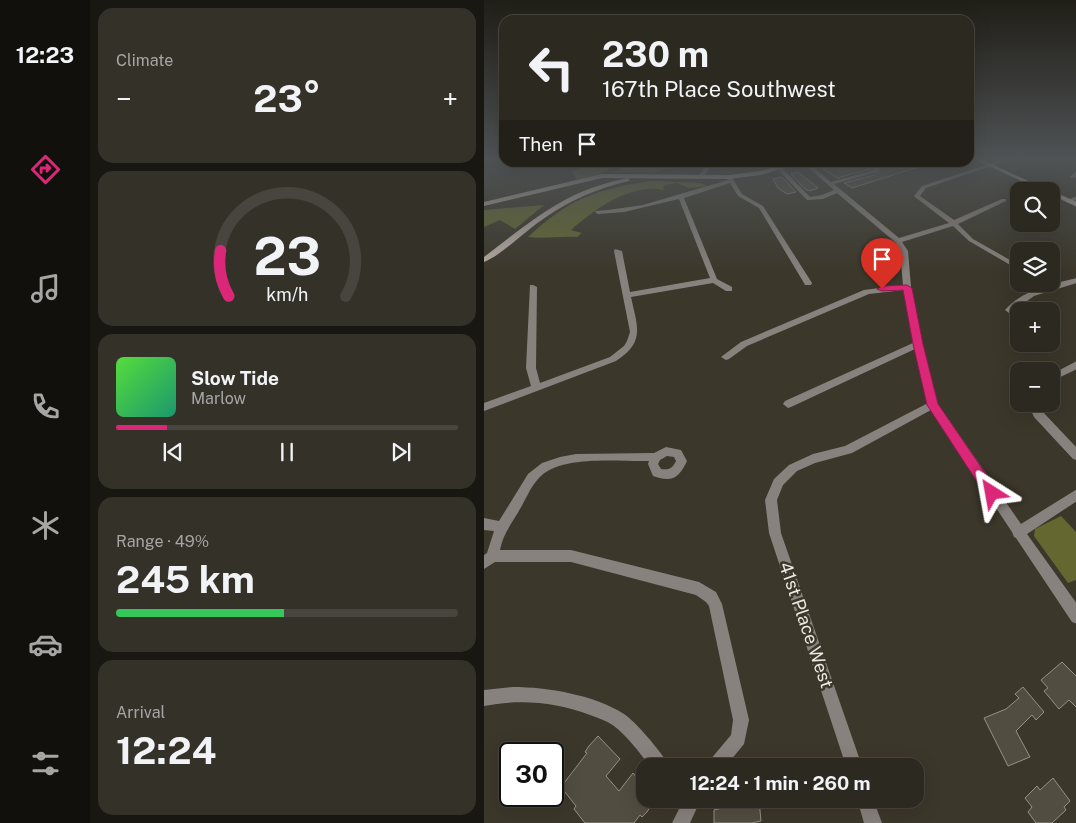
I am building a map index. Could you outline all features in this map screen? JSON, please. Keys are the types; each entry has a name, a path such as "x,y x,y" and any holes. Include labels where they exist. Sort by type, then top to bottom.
{"main road":[{"path":"484,204 512,197"},
{"path":"484,260 547,212 572,197"},
{"path":"1061,197 1076,205"}],"street":[{"path":"598,212 615,213 675,197"},
{"path":"681,197 714,280"},
{"path":"744,197 761,207 808,283"},
{"path":"807,197 809,199 820,197"},
{"path":"845,197 898,241 904,251 907,288 933,405 1076,617"},
{"path":"919,197 952,222 971,240 1010,263"},
{"path":"1068,201 1076,198"},
{"path":"898,241 943,228 952,222 1004,200"},
{"path":"484,407 612,359 626,351 631,345 634,332 618,251"},
{"path":"627,296 714,280 729,288"},
{"path":"1060,283 1076,280"},
{"path":"534,287 531,368 536,387"},
{"path":"726,357 744,344 866,292 907,288"},
{"path":"1009,310 1016,303 1036,292"},
{"path":"788,404 918,344"},
{"path":"1060,373 1076,364"},
{"name":"41st Place West","path":"851,758 775,533 771,500 778,482 793,468 813,459 848,450 933,405"},
{"path":"1037,412 1076,456"},
{"path":"656,457 573,459 548,466 533,476 502,527 489,559 571,556 698,589 711,597 715,604 741,720 738,738 722,758"},
{"path":"1018,533 1076,494"},
{"path":"484,524 502,527"},
{"path":"484,698 517,694 559,697 576,701 619,720 653,758"},
{"path":"681,823 688,808"},
{"path":"868,808 874,823"}],"green space":[{"path":"584,197 618,197 590,214 571,230 582,233 577,237 528,237 557,213"},
{"path":"544,205 515,229 500,220 484,227 484,210"},
{"path":"1061,516 1076,532 1076,580 1068,583 1034,536 1035,529"}],"building":[{"path":"1062,662 1077,677 1077,708 1069,700 1059,709 1044,691 1048,688 1041,680"},
{"path":"1023,687 1044,712 1036,720 1032,715 1016,731 1030,757 1008,766 984,718 1006,709 1019,698 1015,694"},
{"path":"598,736 620,759 606,776 619,791 633,773 636,776 636,808 649,808 642,817 640,815 634,823 585,823 574,809 576,806 564,791 564,783 587,753 585,752"},
{"path":"1053,778 1070,801 1064,807 1066,810 1052,823 1036,823 1028,812 1032,807 1025,798 1037,786 1040,790"},
{"path":"722,808 760,808 761,821 752,823 714,823 714,810"}],"route":[{"path":"882,289 907,288 933,405 992,493"}]}
